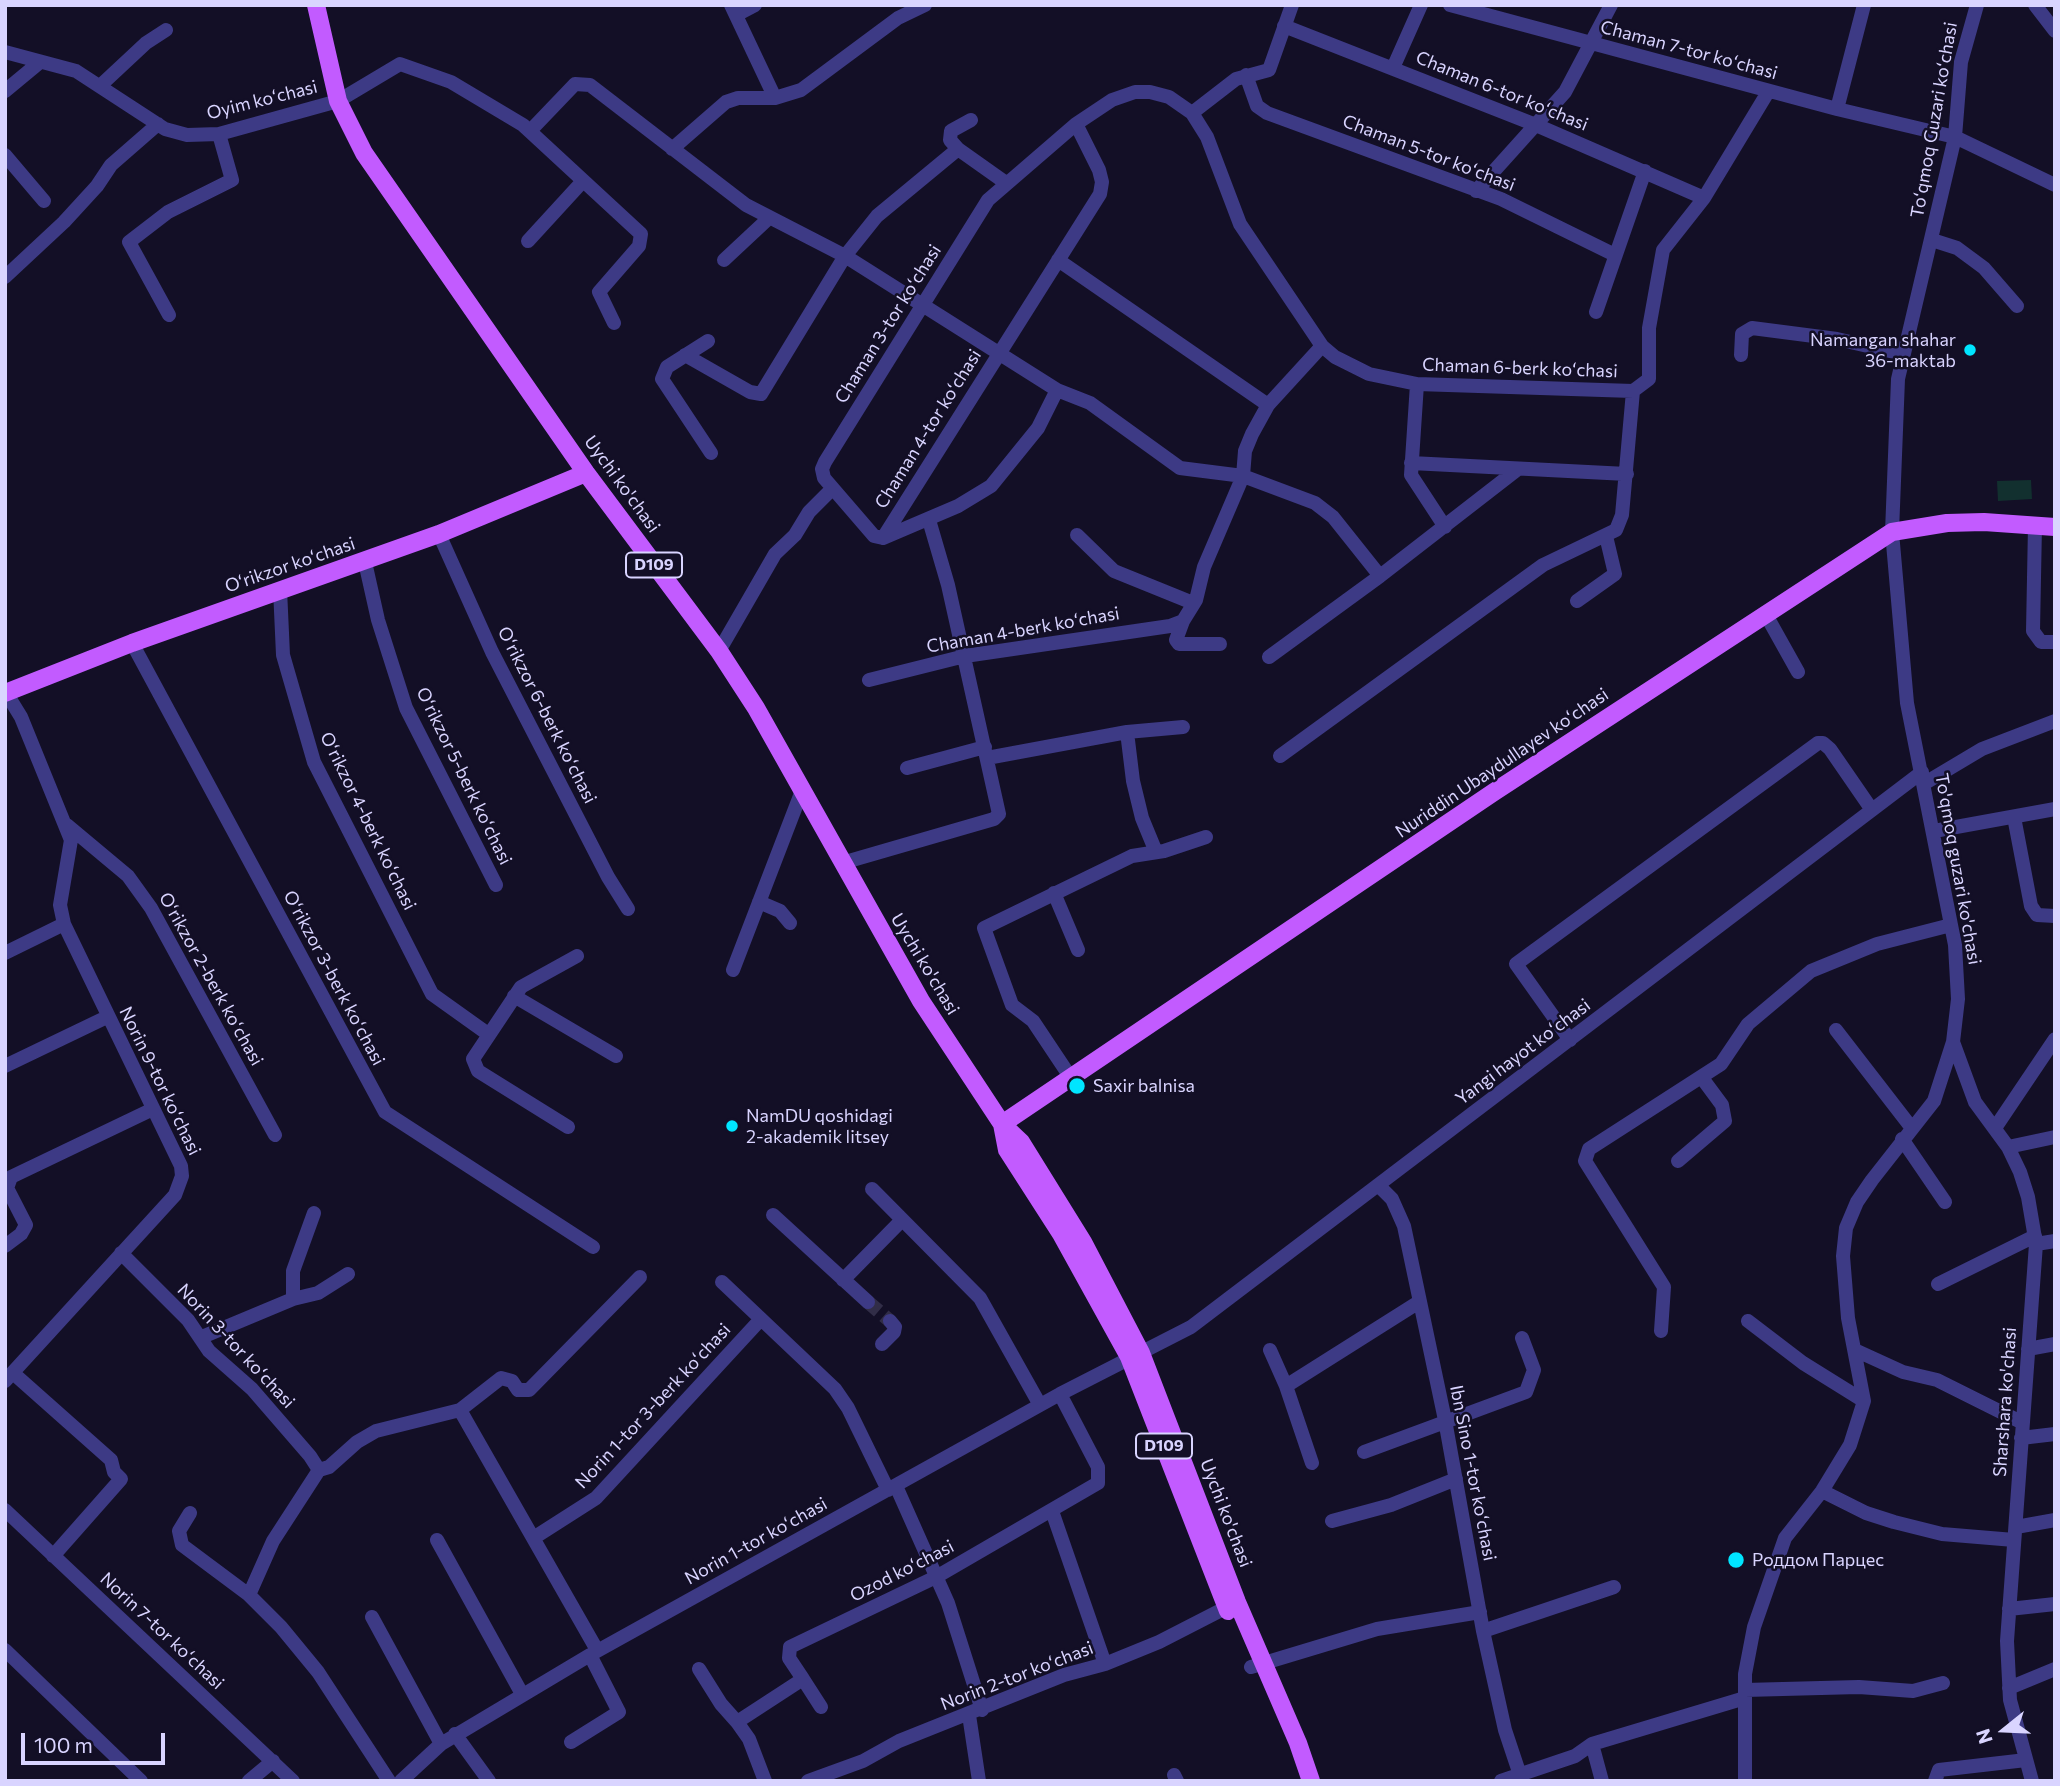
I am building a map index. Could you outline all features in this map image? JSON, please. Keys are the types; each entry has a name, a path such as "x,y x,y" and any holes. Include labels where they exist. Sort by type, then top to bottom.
{"main road":[{"name":"Uychi ko'chasi","path":"316,5 338,101 364,153 586,473 719,651 803,788 842,863 921,1001 1002,1124 1021,1142 1083,1242 1135,1355 1300,1781"},
{"name":"Oʻrikzor koʻchasi","path":"6,692 280,589 365,562 586,473"},
{"name":"Nuriddin Ubaydullayev koʻchasi","path":"1002,1124 1765,613 1892,532 1947,523 2055,527"},
{"name":"Uychi ko'chasi","path":"1257,1665 1298,1743 1311,1781"}],"street":[{"path":"755,5 733,10 775,98"},
{"path":"672,149 726,102 738,98 775,98 808,86 898,18 925,5"},
{"path":"1220,644 1179,644 1176,640 1242,476 1245,451 1268,405 1322,346 1240,224 1206,137 1192,113 1245,75 1269,71 1292,5"},
{"path":"1392,68 1421,5"},
{"name":"Chaman 7-tor koʻchasi","path":"1450,5 1768,92 1955,137 2055,185"},
{"path":"1476,191 1564,92 1611,5"},
{"path":"1837,108 1864,5"},
{"name":"Toʻqmoq Guzari koʻchasi","path":"1892,532 1896,411 1903,354 1955,137 1961,62 1977,5"},
{"path":"2035,5 2055,31"},
{"name":"Chaman 6-tor koʻchasi","path":"1284,26 1536,125 1704,198"},
{"path":"101,85 146,43 166,30"},
{"name":"Oyim koʻchasi","path":"5,52 65,67 101,85 158,124 179,134 219,134 338,101 396,65 406,64 451,82 530,131"},
{"path":"5,91 40,62"},
{"name":"Chaman 5-tor koʻchasi","path":"1245,75 1257,106 1267,113 1501,199 1615,255"},
{"name":"Chaman 4-tor koʻchasi","path":"530,131 572,86 581,82 590,85 672,149 769,218 845,256 999,350 1057,390 1098,408 1180,468 1242,476 1325,509 1380,576"},
{"name":"Chaman 3-tor koʻchasi","path":"832,489 822,474 825,462 988,200 1076,124 1112,100 1135,92 1169,97 1192,113"},
{"path":"1704,198 1768,92"},
{"path":"971,120 951,131 950,140 958,149 1006,183"},
{"path":"5,276 64,222 97,187 111,164 158,124"},
{"name":"Chaman 4-tor koʻchasi","path":"832,489 874,536 883,538 999,350 1101,194 1099,170 1076,124"},
{"path":"530,131 641,234 639,246 599,292 614,323"},
{"path":"169,315 130,242 168,212 232,180 219,134"},
{"path":"685,355 750,392 761,394 845,256 877,216 958,149"},
{"path":"5,155 44,201"},
{"path":"1596,312 1645,171"},
{"path":"528,241 583,181"},
{"name":"Chaman 6-berk koʻchasi","path":"1322,346 1335,357 1368,374 1417,384 1633,391 1649,379 1649,328 1663,250 1704,198"},
{"path":"724,260 769,218"},
{"path":"1932,240 1957,248 1984,268 2017,306"},
{"path":"1058,260 1268,405"},
{"path":"1741,355 1742,334 1752,328 1837,339 1903,354"},
{"path":"708,341 667,367 662,379 711,453"},
{"path":"1417,384 1411,463 1413,482 1444,527"},
{"path":"883,538 929,520 991,486 1038,428 1057,390"},
{"path":"1280,756 1543,565 1606,537 1620,524 1627,474 1633,391"},
{"path":"1411,463 1627,474"},
{"path":"1269,657 1380,576 1518,469"},
{"path":"719,651 775,554 795,535 809,512 832,489"},
{"path":"842,863 998,817 999,811 965,656 929,520"},
{"path":"2035,525 2033,631 2041,642 2055,642"},
{"name":"To'qmoq guzari ko'chasi","path":"1745,1781 1745,1694 1749,1642 1785,1538 1822,1491 1850,1445 1864,1401 1857,1351 1848,1318 1844,1281 1846,1228 1857,1202 1906,1133 1934,1101 1953,1042 1958,999 1951,925 1907,703 1892,532"},
{"name":"Oʻrikzor 6-berk koʻchasi","path":"439,534 492,652 608,877 628,909"},
{"path":"1077,535 1114,571 1193,603"},
{"path":"1577,601 1615,575 1606,537"},
{"name":"Oʻrikzor 5-berk koʻchasi","path":"365,562 378,620 403,699 496,885"},
{"name":"Oʻrikzor 4-berk koʻchasi","path":"280,589 283,655 314,762 428,987 438,1000 488,1034"},
{"path":"1765,613 1798,673"},
{"name":"Chaman 4-berk koʻchasi","path":"869,680 965,656 1170,626 1183,621"},
{"name":"Oʻrikzor 3-berk koʻchasi","path":"132,643 385,1112 593,1247"},
{"path":"6,692 21,717 67,825"},
{"name":"Yangi hayot koʻchasi","path":"1135,1355 1191,1327 1224,1304 1872,810 1924,778 1982,749 2055,721"},
{"path":"908,768 986,752 1183,727"},
{"path":"1127,732 1133,781 1142,818 1156,852"},
{"path":"1570,1040 1516,964 1818,743 1823,743 1830,749 1872,810"},
{"path":"733,970 803,788"},
{"path":"1934,831 2055,809"},
{"path":"2014,817 2031,906 2042,916 2055,916"},
{"name":"Norin 9-tor koʻchasi","path":"9,1377 175,1195 181,1185 181,1166 64,924 61,905 71,840 67,825"},
{"name":"Oʻrikzor 2-berk koʻchasi","path":"67,825 128,876 151,908 275,1136"},
{"path":"1071,1078 1033,1021 1012,1005 983,932 986,925 1132,856 1206,837"},
{"path":"1054,893 1078,950"},
{"path":"759,902 780,911 790,923"},
{"path":"5,953 64,924"},
{"path":"1661,1331 1665,1294 1662,1283 1585,1161 1589,1149 1702,1078 1730,1055 1748,1024 1811,971 1877,944 1951,925"},
{"path":"568,1127 474,1067 473,1059 514,996 525,984 577,956"},
{"path":"514,996 616,1056"},
{"path":"5,1066 107,1017"},
{"path":"1836,1030 1906,1133 1945,1202"},
{"path":"1995,1128 2055,1039"},
{"name":"Sharshara ko'chasi","path":"1953,1042 1969,1090 2008,1147 2028,1197 2036,1240 2009,1609 2009,1688 2032,1781"},
{"path":"1678,1161 1725,1121 1722,1105 1702,1078"},
{"path":"5,1246 21,1234 26,1225 7,1188 11,1177 153,1109"},
{"path":"2008,1147 2055,1137"},
{"name":"Ibn Sino 1-tor koʻchasi","path":"1378,1185 1387,1192 1397,1208 1445,1420 1483,1631 1505,1730 1520,1775"},
{"path":"872,1189 980,1298 1040,1405"},
{"path":"293,1299 293,1271 314,1213"},
{"path":"773,1215 868,1302"},
{"path":"843,1280 902,1220"},
{"path":"1938,1284 2036,1240 2055,1241"},
{"name":"Norin 3-tor koʻchasi","path":"121,1253 202,1337 209,1351 251,1389 319,1470"},
{"path":"202,1337 293,1299 318,1293 348,1274"},
{"path":"249,1595 272,1541 319,1470 329,1467 356,1442 376,1431 460,1410 501,1378 512,1381 518,1390 529,1390 640,1277"},
{"path":"722,1282 825,1379 842,1399 892,1488 936,1577 957,1629 976,1712 979,1781"},
{"path":"1286,1387 1419,1301"},
{"name":"Norin 1-tor 3-berk koʻchasi","path":"535,1537 596,1498 761,1320"},
{"path":"882,1344 894,1332 895,1327 890,1321"},
{"path":"1748,1321 1803,1363 1864,1401"},
{"path":"1364,1452 1526,1392 1534,1370 1522,1338"},
{"path":"2028,1349 2055,1344"},
{"path":"1270,1350 1286,1387 1312,1463"},
{"path":"1857,1351 1903,1372 1937,1380 2021,1422"},
{"name":"Norin 1-tor koʻchasi","path":"401,1781 455,1734 594,1653 1135,1355"},
{"path":"9,1377 111,1460 114,1472 121,1479 118,1487 53,1556"},
{"name":"Ozod koʻchasi","path":"803,1679 789,1658 790,1647 936,1577 1093,1488 1100,1476 1060,1394"},
{"path":"460,1410 535,1537 594,1653 619,1712 571,1742"},
{"path":"2021,1438 2055,1434"},
{"path":"1332,1521 1391,1505 1456,1479"},
{"path":"1822,1491 1866,1513 1942,1534 2015,1533 2055,1520"},
{"name":"Norin 7-tor koʻchasi","path":"5,1510 293,1781"},
{"path":"1052,1511 1105,1664"},
{"path":"190,1513 179,1531 182,1545 249,1595 281,1627 318,1672 389,1781"},
{"path":"437,1540 522,1695"},
{"path":"1483,1631 1614,1587"},
{"path":"2009,1609 2055,1604"},
{"name":"Norin 2-tor koʻchasi","path":"808,1781 863,1761 899,1741 1064,1675 1105,1664 1159,1642 1231,1605"},
{"path":"1257,1665 1377,1629 1480,1612"},
{"path":"372,1618 441,1744"},
{"path":"5,1650 141,1781"},
{"path":"699,1669 721,1704 749,1740 765,1781"},
{"path":"2009,1688 2055,1669"},
{"path":"737,1722 803,1679 821,1707"},
{"path":"1501,1781 1575,1756 1592,1744 1745,1694 1859,1687 1913,1691 1943,1683"},
{"path":"455,1734 489,1781"},
{"path":"1592,1744 1602,1781"},
{"path":"1935,1781 1939,1770 2026,1760"},
{"path":"249,1781 272,1761"}],"green space":[{"path":"2031,480 2032,499 1998,501 1997,481"}],"tunnel":[{"path":"868,1302 890,1321"}],"place":[{"name":"Namangan shahar 36-maktab","path":"1970,350"},
{"name":"Saxir balnisa","path":"1077,1086"},
{"name":"NamDU qoshidagi 2-akademik litsey","path":"732,1126"},
{"name":"Роддом Парцес","path":"1736,1560"}]}
